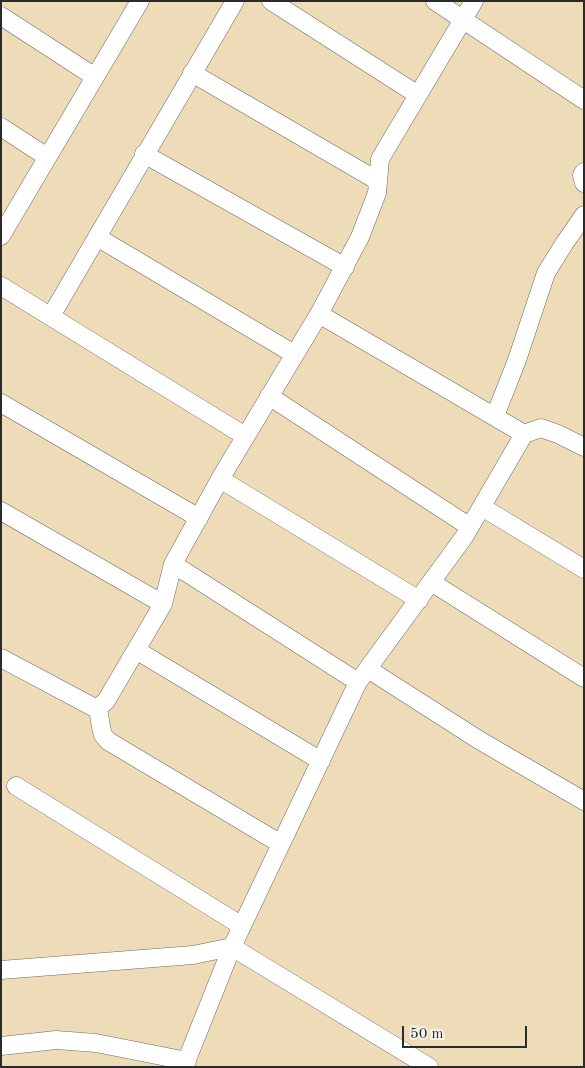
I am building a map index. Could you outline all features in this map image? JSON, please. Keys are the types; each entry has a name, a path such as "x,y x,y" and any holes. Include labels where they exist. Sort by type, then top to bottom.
{"street":[{"path":"2,233 140,1"},
{"path":"50,316 235,1"},
{"path":"271,1 418,95"},
{"path":"435,1 584,100"},
{"path":"98,708 106,701 163,604 172,564 345,267 360,237 377,193 380,159 474,1"},
{"path":"1,16 95,77"},
{"path":"192,73 378,181"},
{"path":"1,127 47,158"},
{"path":"144,154 345,267"},
{"path":"584,172 582,175 584,183"},
{"path":"495,416 517,360 546,273 584,215"},
{"path":"97,237 294,354"},
{"path":"1,286 245,436"},
{"path":"319,314 524,434"},
{"path":"269,396 470,527"},
{"path":"1,403 199,518"},
{"path":"1,1046 56,1040 96,1043 185,1064 232,947 363,676 470,527 524,434 541,428 584,447"},
{"path":"220,479 419,600"},
{"path":"482,506 584,569"},
{"path":"1,511 163,604"},
{"path":"172,564 363,676 584,801"},
{"path":"431,582 584,678"},
{"path":"136,650 321,761"},
{"path":"1,658 98,708"},
{"path":"98,708 103,735 108,741 281,844"},
{"path":"16,786 242,926"},
{"path":"1,970 192,955 232,947 428,1067"}]}
